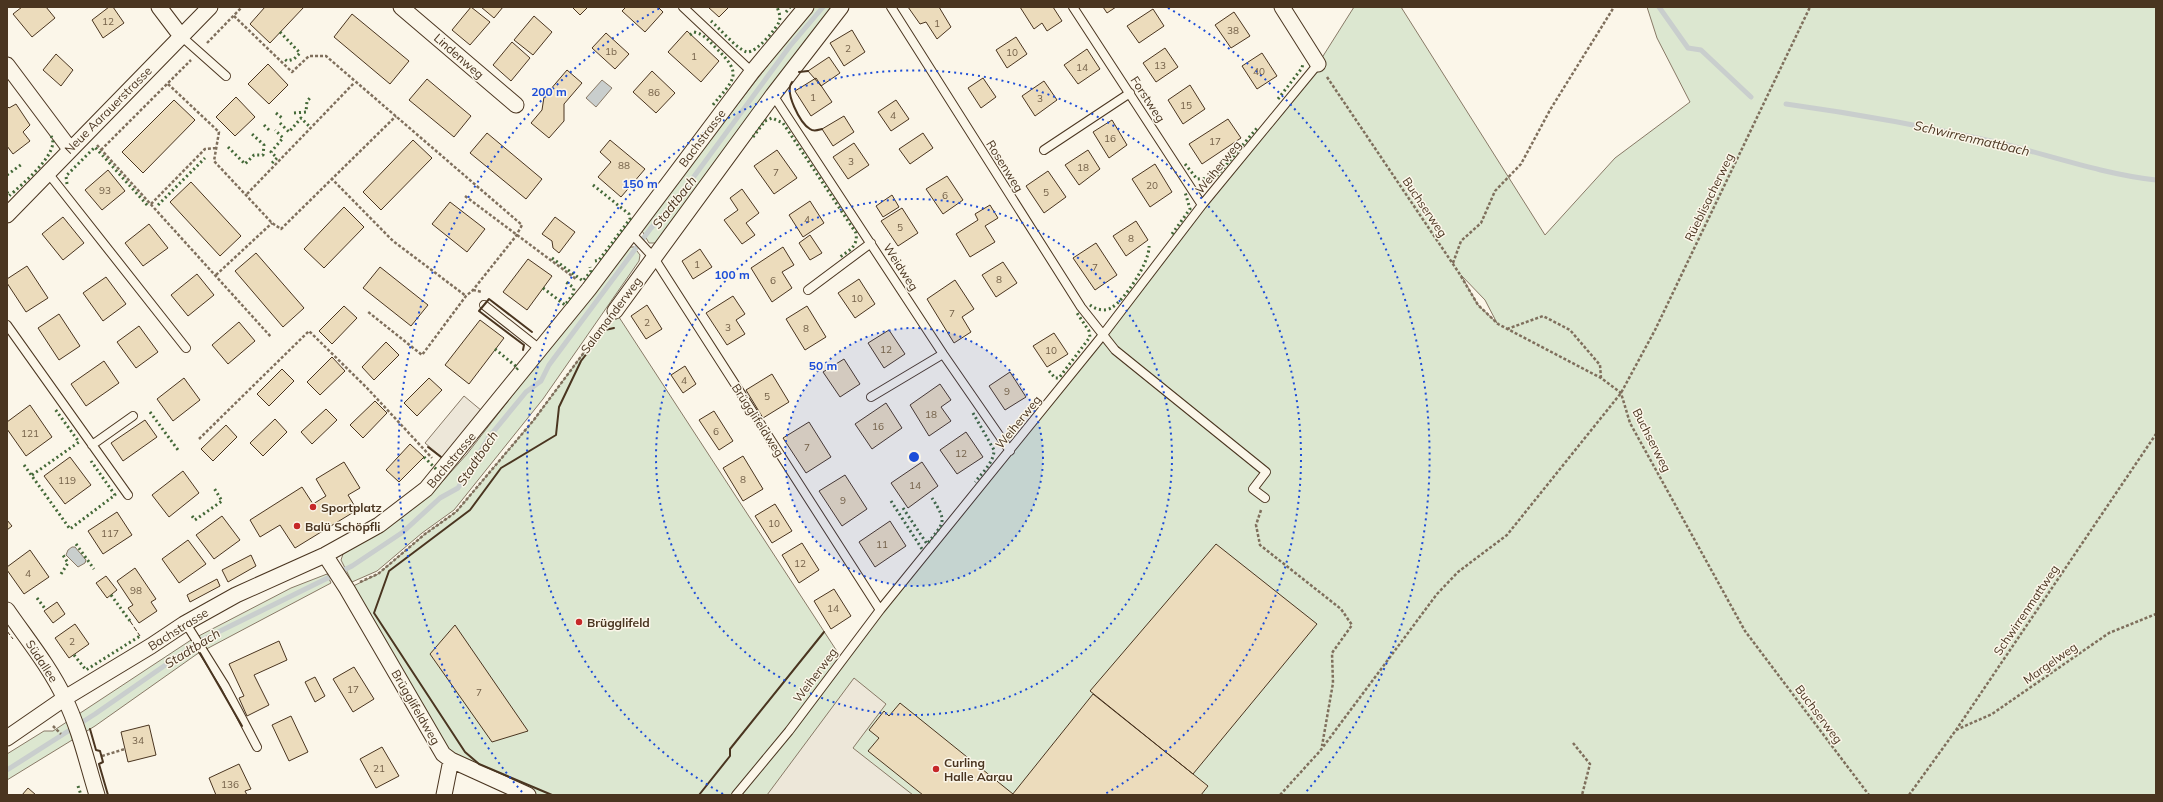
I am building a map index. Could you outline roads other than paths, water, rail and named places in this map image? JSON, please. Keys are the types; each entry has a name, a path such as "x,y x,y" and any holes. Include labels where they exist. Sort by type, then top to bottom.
{"street":[{"path":"158,7 181,36"},
{"name":"Neue Aarauerstrasse","path":"7,215 210,7"},
{"name":"Lindenweg","path":"401,7 516,105"},
{"name":"Bachstrasse","path":"7,738 65,698 151,646 188,629 236,595 325,555 379,525 426,489 541,350 633,234 752,72 806,7"},
{"name":"Salamanderweg","path":"614,311 651,255 841,7"},
{"path":"1282,7 1318,64"},
{"path":"7,64 70,149"},
{"name":"Brügglifeldweg","path":"325,555 344,583 443,754 451,760 528,795"},
{"name":"Südallee","path":"7,610 51,673 65,698 82,742 97,795"},
{"path":"444,795 451,760"}],"lane":[{"path":"683,7 752,72"},
{"name":"Rosenweg","path":"891,7 1081,307 1102,336 1115,350 1266,472 1253,489 1265,498"},
{"name":"Forstweg","path":"1073,7 1202,205"},
{"path":"181,36 200,51 226,76"},
{"name":"Weiherweg","path":"736,795 789,731 880,610 1102,336 1202,205 1318,64"},
{"path":"1044,150 1130,93"},
{"name":"Weidweg","path":"773,95 943,354 1010,451"},
{"path":"48,173 186,348"},
{"name":"Brügglifeldweg","path":"633,234 651,255 880,610"},
{"path":"808,290 871,243"},
{"path":"484,305 541,350"},
{"path":"7,325 128,495"},
{"path":"871,397 943,354"},
{"path":"92,445 133,416"},
{"path":"188,629 225,686 258,747"}],"waterway":[{"name":"Stadtbach","path":"7,770 95,714 200,641 352,566 403,532 440,498 458,488 489,437 526,392 541,381 549,365 651,228 676,201 790,46 823,7"},
{"name":"Schwirrenmattbach","path":"1659,7 1688,48 1701,50 1751,97"},
{"name":"Schwirrenmattbach","path":"1786,104 1947,132 2000,143 2117,174 2156,180"}],"place":[{"name":"Sportplatz","path":"313,507"},
{"name":"Balü Schöpfli","path":"297,526"},
{"name":"Brügglifeld","path":"579,622"},
{"name":"Curling Halle Aarau","path":"936,769"}]}
